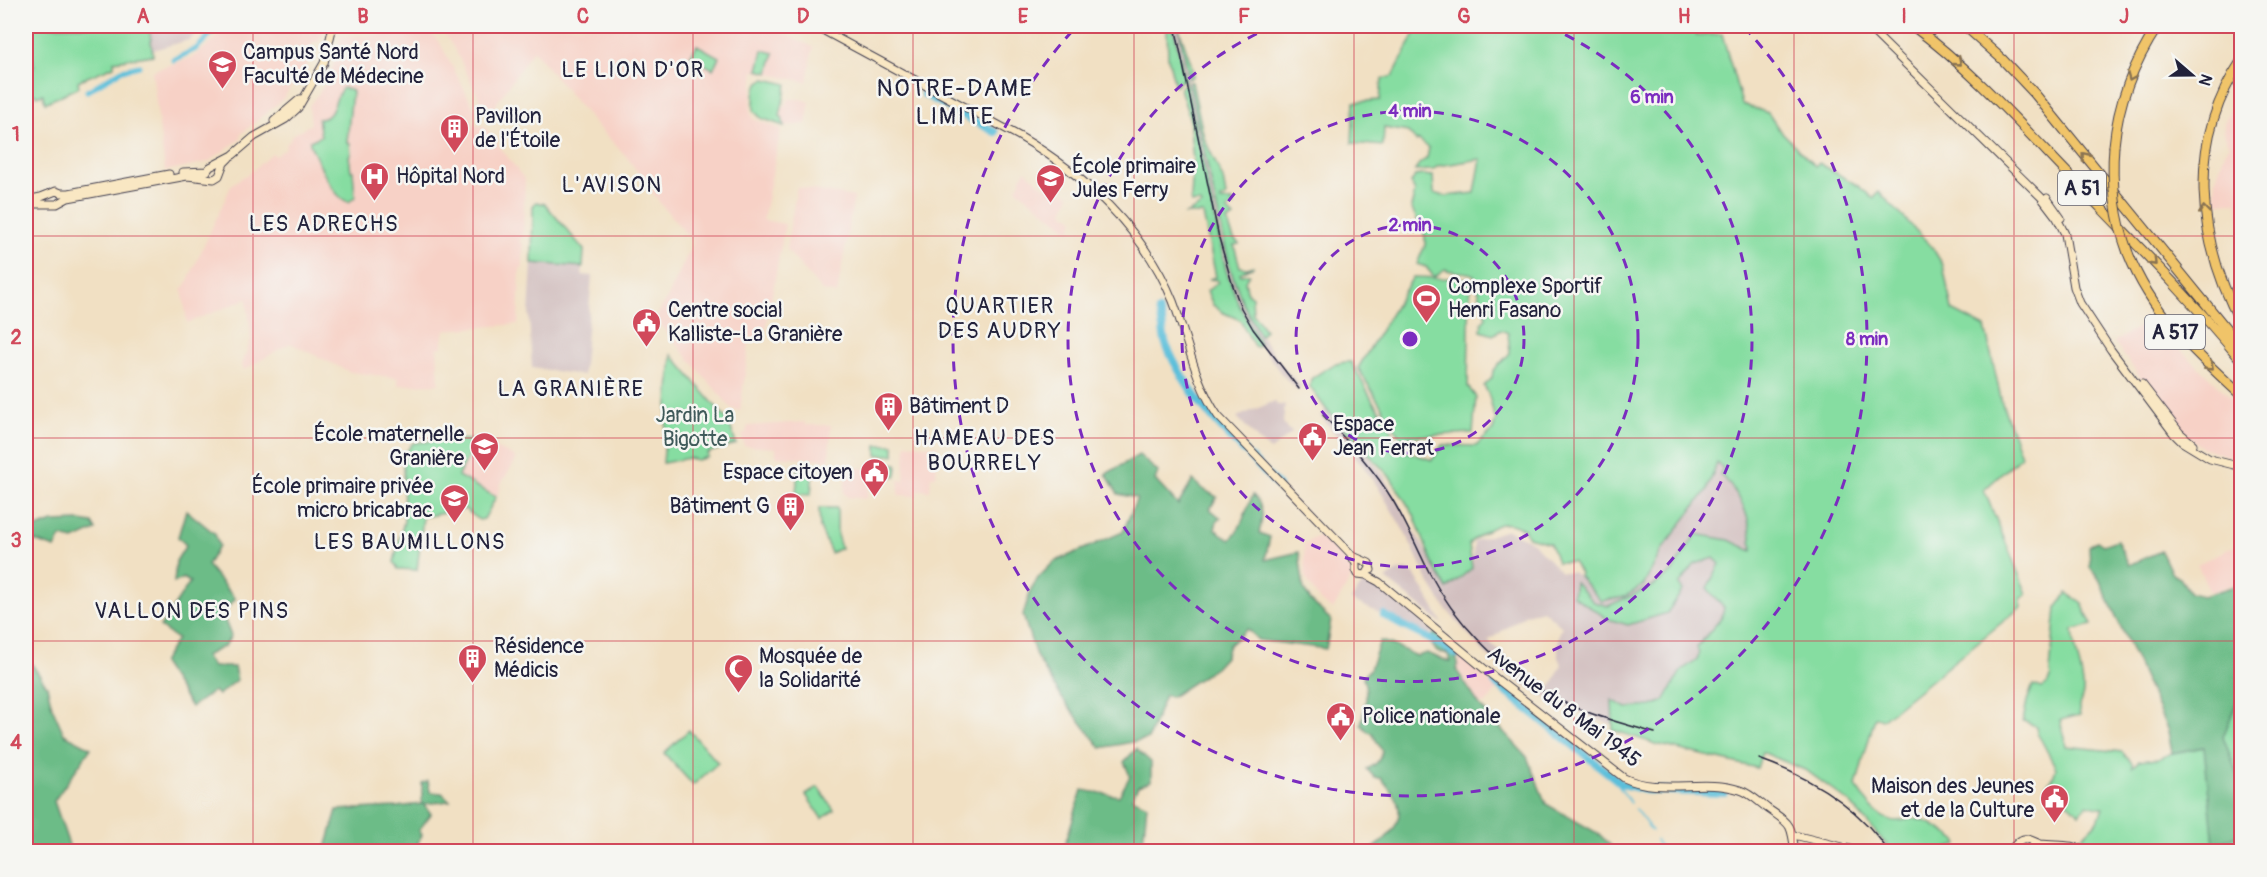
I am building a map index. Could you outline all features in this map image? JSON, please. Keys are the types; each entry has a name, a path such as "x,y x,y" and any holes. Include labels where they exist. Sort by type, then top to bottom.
{"highway":[{"name":"A 51","path":"1913,26 1958,62 1991,94 2186,297 2241,361"},
{"name":"A 51","path":"1965,26 2035,94 2241,348"},
{"name":"A 517","path":"2158,26 2141,53 2120,109 2114,146 2114,197 2119,226 2127,253 2144,290 2161,315 2187,345 2241,396"},
{"name":"A 517","path":"2241,60 2221,98 2210,129 2202,187 2205,219 2219,276 2241,325"}],"street":[{"path":"208,174 210,167 217,168 238,151 252,134 273,122 307,94 324,63 333,26"},
{"path":"815,26 941,92 1047,152 1090,186 1144,249 1166,285 1203,391 1218,416 1359,562"},
{"path":"1867,26 2041,197 2057,218 2065,234 2074,287 2080,303 2111,350 2174,434 2198,453 2241,467"},
{"path":"1873,26 2056,209 2069,235 2079,287 2087,308 2180,433 2204,452 2223,462"},
{"path":"26,202 59,199 179,173 208,174 217,178 217,168"},
{"path":"26,202 51,194 56,190 59,199"},
{"path":"1367,561 1370,568 1366,575 1358,574 1356,570 1359,562 1367,561"},
{"name":"Avenue du 8 Mai 1945","path":"1370,568 1379,582"},
{"name":"Avenue du 8 Mai 1945","path":"1366,575 1379,582 1493,676 1624,778 1646,784 1738,789 1788,823 1794,835"},
{"path":"1795,852 1794,835 1863,852"},
{"path":"2004,852 2018,848 2023,839 2035,847 2073,847 2083,852"},
{"path":"2035,847 2074,845 2088,852"}],"shaded area":[{"path":"149,26 205,26 189,40 153,50"},
{"name":"Campus Santé Nord Faculté de Médecine","path":"226,26 324,26 319,42 313,42 306,69 296,79 283,99 240,135 242,138 208,162 165,171 152,71 193,57 217,38"},
{"path":"440,26 766,26 813,47 807,82 754,71 750,111 753,119 781,129 763,220 785,224 764,339 750,337 740,411 732,409 655,319 670,293 693,242 660,203 626,156 593,122 533,50 488,116 455,50"},
{"path":"1173,26 1178,26 1189,80 1185,81"},
{"name":"Hôpital Nord","path":"425,27 440,43 476,112 471,121 478,126 484,126 525,180 523,238 520,239 523,244 523,268 520,269 518,324 445,330 442,347 437,348 439,384 398,385 398,378 350,372 290,343 244,370 242,365 251,339 247,299 187,323 182,288 185,287 232,184 251,172 273,153 275,156 286,148 285,145 291,136 311,124 309,106 324,86 333,66 341,36 366,36"},
{"path":"1189,82 1221,233 1238,293 1260,336 1302,387 1297,391 1260,344 1232,289 1218,238 1191,114 1186,83"},
{"path":"2241,87 2241,234 2237,202 2216,203 2215,191 2216,179 2225,152 2230,145 2223,132 2225,121"},
{"path":"789,99 802,99 810,102 806,124 784,126 782,110"},
{"name":"École primaire Jules Ferry","path":"1025,170 1045,188 1050,182 1070,195 1063,211 1074,220 1070,231 1016,189"},
{"path":"797,187 854,197 837,294 822,291 786,249"},
{"path":"532,263 583,267 582,275 592,276 583,375 532,368 529,315"},
{"path":"2153,318 2171,341 2241,407 2241,461 2202,447 2179,429 2114,342"},
{"path":"1275,401 1277,405 1285,405 1283,422 1287,429 1293,432 1271,450 1263,445 1237,417"},
{"path":"1326,409 1384,476 1447,589 1472,568 1474,541 1507,530 1532,542 1561,572 1572,572 1584,583 1651,574 1661,551 1707,490 1717,463 1723,468 1720,474 1744,506 1751,523 1752,552 1729,540 1696,534 1672,572 1653,586 1608,606 1594,602 1576,583 1608,619 1679,585 1695,564 1714,558 1720,564 1707,588 1724,608 1721,617 1697,647 1699,654 1697,659 1681,671 1664,701 1652,706 1627,708 1620,702 1654,736 1602,721 1558,704 1518,681 1484,653 1446,609 1428,581 1408,538 1378,487 1361,463 1320,416","holes":["1543,610 1562,627 1558,637 1558,658 1562,664 1551,687 1528,672 1525,674 1488,641 1526,614"]},
{"path":"805,422 805,425 831,425 829,460 776,456 776,448 744,446 742,434 745,434 748,426"},
{"name":"École maternelle Granière","path":"477,441 514,456 516,460 499,487 501,488 496,497 458,476"},
{"path":"906,444 938,446 936,476 931,476 930,491 918,490 917,496 898,495 899,480 904,480"},
{"path":"849,467 871,469 867,499 847,497 844,494 846,472 849,471"},
{"path":"1323,533 1350,562 1352,576 1333,610 1320,601 1305,577 1304,544"},
{"path":"2241,543 2241,582 2210,592 2197,564"},
{"path":"1407,569 1415,575 1443,624 1386,579 1397,571"},
{"path":"1366,579 1387,592 1433,631 1429,636 1351,600"},
{"path":"1461,654 1498,688 1485,705 1479,703 1458,669"}],"green space":[{"path":"26,26 149,26 153,55 114,61 114,66 78,81 79,87 45,103 43,94 37,96 29,94 26,82 26,68 34,66"},
{"path":"1167,26 1173,26 1185,81 1180,81 1175,86 1168,58"},
{"path":"1178,26 1191,63 1193,76 1189,79"},
{"path":"1419,26 1694,26 1697,36 1722,34 1742,104 1768,113 1778,128 1815,166 1819,163 1857,185 1873,198 1879,192 1932,247 1943,265 1952,310 1985,327 2002,403 2021,456 1984,490 2027,594 2021,599 2021,607 1882,720 1875,717 1856,786 1873,809 1884,818 1897,821 1922,820 1958,841 1958,844 1938,851 1925,852 1904,847 1902,851 1892,851 1851,804 1807,771 1762,752 1757,768 1656,744 1613,730 1612,700 1627,708 1652,706 1664,701 1681,671 1697,659 1699,654 1697,647 1722,617 1724,608 1707,588 1720,564 1714,558 1695,564 1679,585 1683,590 1667,613 1628,625 1608,619 1573,596 1575,582 1594,602 1608,606 1653,586 1672,572 1696,534 1729,540 1752,551 1745,509 1720,474 1723,468 1717,463 1707,490 1661,551 1644,585 1624,597 1601,601 1579,576 1580,573 1573,562 1557,562 1550,543 1528,537 1524,529 1507,524 1494,527 1469,544 1472,568 1447,589 1433,565 1414,515 1391,478 1326,409 1310,387 1311,379 1325,369 1340,363 1351,362 1374,403 1391,427 1393,442 1403,450 1432,460 1442,445 1476,446 1493,430 1496,419 1484,386 1492,378 1493,371 1510,353 1508,333 1501,330 1493,335 1481,331 1486,317 1474,275 1445,269 1434,277 1426,267 1417,264 1425,245 1425,236 1411,207 1415,192 1411,183 1415,176 1433,176 1434,193 1445,196 1475,193 1481,159 1438,166 1433,170 1415,171 1419,164 1427,158 1429,148 1419,140 1416,141 1408,132 1384,128 1383,146 1352,143 1354,102 1380,100 1382,79 1393,76"},
{"path":"697,45 719,57 713,69 690,57"},
{"path":"763,50 774,53 769,73 758,70"},
{"path":"765,79 787,84 780,116 784,126 761,118 754,111 756,88"},
{"path":"1189,82 1192,82 1204,138 1223,179 1226,196 1221,201 1233,201 1233,206 1227,210 1234,217 1227,221 1234,239 1239,244 1234,245 1240,267 1254,266 1240,273 1241,275 1249,274 1245,282 1248,294 1252,297 1253,314 1265,330 1260,336 1243,304 1230,268"},
{"path":"1186,83 1226,270 1238,303 1260,344 1257,347 1254,346 1240,320 1213,305 1207,291 1218,282 1209,279 1216,277 1203,214 1186,214 1202,205 1192,203 1191,200 1193,161 1189,117 1180,88"},
{"path":"343,88 352,91 347,142 350,143 351,155 349,156 355,197 349,202 337,194 331,186 310,144 310,141 321,136 318,119 328,116"},
{"path":"536,202 545,204 584,250 583,267 532,263 533,206"},
{"name":"Complexe Sportif Henri Fasano","path":"1413,277 1470,279 1468,387 1476,397 1473,433 1400,437 1358,368"},
{"name":"Jardin La Bigotte","path":"672,355 729,422 736,444 707,453 708,457 697,460 689,458 663,463"},
{"path":"455,439 477,441 458,476 496,497 484,519 479,520 465,509 423,517 417,570 398,569 394,562 404,521 403,456 413,443"},
{"path":"877,445 894,445 894,455 877,455"},
{"path":"1139,455 1158,472 1155,480 1178,505 1193,480 1201,488 1217,497 1210,509 1221,518 1217,521 1215,529 1230,540 1241,524 1253,495 1260,504 1262,513 1259,533 1270,537 1265,560 1299,552 1304,590 1310,600 1331,620 1326,649 1258,640 1247,629 1229,645 1225,657 1215,668 1174,695 1170,697 1165,695 1148,739 1101,748 1062,698 1036,656 1023,615 1031,589 1038,578 1054,562 1123,532 1137,498 1118,494 1106,474"},
{"path":"875,463 897,464 896,477 875,476"},
{"path":"798,469 813,470 811,495 796,494"},
{"path":"819,508 837,508 837,535 841,548 831,553 820,528"},
{"path":"186,510 215,534 219,546 207,565 235,599 222,613 231,636 225,646 205,656 213,667 234,667 237,680 218,695 214,691 191,707 162,663 177,639 160,627 190,582 183,578 174,583 176,561 186,545 178,537"},
{"path":"53,522 92,523 96,530 74,540 61,537 55,548 26,538 26,525 34,529"},
{"path":"2117,540 2129,565 2161,551 2172,574 2180,578 2190,593 2203,596 2241,584 2241,692 2223,737 2241,784 2239,834 2214,845 2204,747 2172,753 2168,731 2099,579 2090,567 2089,546 2097,541 2103,545"},
{"path":"2067,593 2082,604 2092,625 2073,630 2083,692 2079,704 2080,715 2060,720 2066,746 2122,752 2132,763 2132,767 2139,761 2158,759 2172,753 2204,747 2241,677 2241,851 2092,852 2075,844 2098,821 2103,808 2087,804 2079,814 2046,785 2053,778 2056,768 2036,726 2023,721 2033,685 2042,688 2051,678 2056,608"},
{"path":"1435,633 1461,653 1458,658 1455,657 1458,663 1457,671 1480,706 1527,757 1546,804 1599,834 1616,851 1370,851 1389,835 1399,814 1391,790 1381,778 1375,778 1367,769 1377,762 1382,751 1372,733 1361,724 1366,695 1363,677 1370,669 1380,641 1417,656 1427,653 1450,662 1448,654 1437,652 1429,640"},
{"path":"26,656 47,686 52,707 64,734 91,748 54,801 71,851 26,851"},
{"path":"689,730 718,763 693,785 664,753"},
{"path":"1136,749 1151,762 1151,781 1138,786 1132,798 1147,805 1142,851 1060,851 1065,844 1082,790 1119,796 1130,776 1124,762"},
{"path":"428,781 430,792 442,793 450,801 424,804 431,814 419,830 422,835 417,845 419,851 327,851 337,810 422,804 422,783"},
{"path":"818,787 834,810 822,819 806,795"}],"waterway":[{"path":"173,60 196,49 219,26"},
{"path":"87,91 122,70 139,66"},
{"path":"924,94 995,132"},
{"path":"1159,311 1165,343 1182,376 1210,415 1244,451"},
{"path":"1250,457 1278,486"},
{"path":"1384,615 1456,654"},
{"path":"1495,683 1622,784 1645,790 1724,793"},
{"path":"1612,777 1631,803"},
{"path":"1635,809 1652,831"},
{"path":"1656,840 1663,852"}],"railway":[{"path":"1175,26 1219,238 1232,283 1241,308 1253,329 1299,389"},
{"path":"1323,415 1385,488 1439,590 1464,625 1494,655 1527,681 1557,699 1598,716 1655,733"},
{"path":"1759,759 1778,766 1832,795 1863,820 1889,852"}],"place":[{"name":"Campus Santé Nord Faculté de Médecine","path":"222,90"},
{"name":"Pavillon de l'Étoile","path":"454,154"},
{"name":"Hôpital Nord","path":"375,202"},
{"name":"École primaire Jules Ferry","path":"1051,204"},
{"name":"Complexe Sportif Henri Fasano","path":"1427,324"},
{"name":"Centre social Kalliste-La Granière","path":"647,348"},
{"name":"Bâtiment D","path":"888,432"},
{"name":"Espace Jean Ferrat","path":"1312,462"},
{"name":"École maternelle Granière","path":"485,472"},
{"name":"Espace citoyen","path":"874,498"},
{"name":"École primaire privée micro bricabrac","path":"454,524"},
{"name":"Bâtiment G","path":"791,532"},
{"name":"Résidence Médicis","path":"473,684"},
{"name":"Mosquée de la Solidarité","path":"738,694"},
{"name":"Police nationale","path":"1341,742"},
{"name":"Maison des Jeunes et de la Culture","path":"2055,824"}],"district":[{"name":"LE LION D'OR","path":"633,70"},
{"name":"NOTRE-DAME LIMITE","path":"955,102"},
{"name":"L'AVISON","path":"612,185"},
{"name":"LES ADRECHS","path":"324,224"},
{"name":"QUARTIER DES AUDRY","path":"1000,318"},
{"name":"LA GRANIÈRE","path":"571,389"},
{"name":"HAMEAU DES BOURRELY","path":"985,450"},
{"name":"LES BAUMILLONS","path":"410,542"},
{"name":"VALLON DES PINS","path":"192,611"}]}
